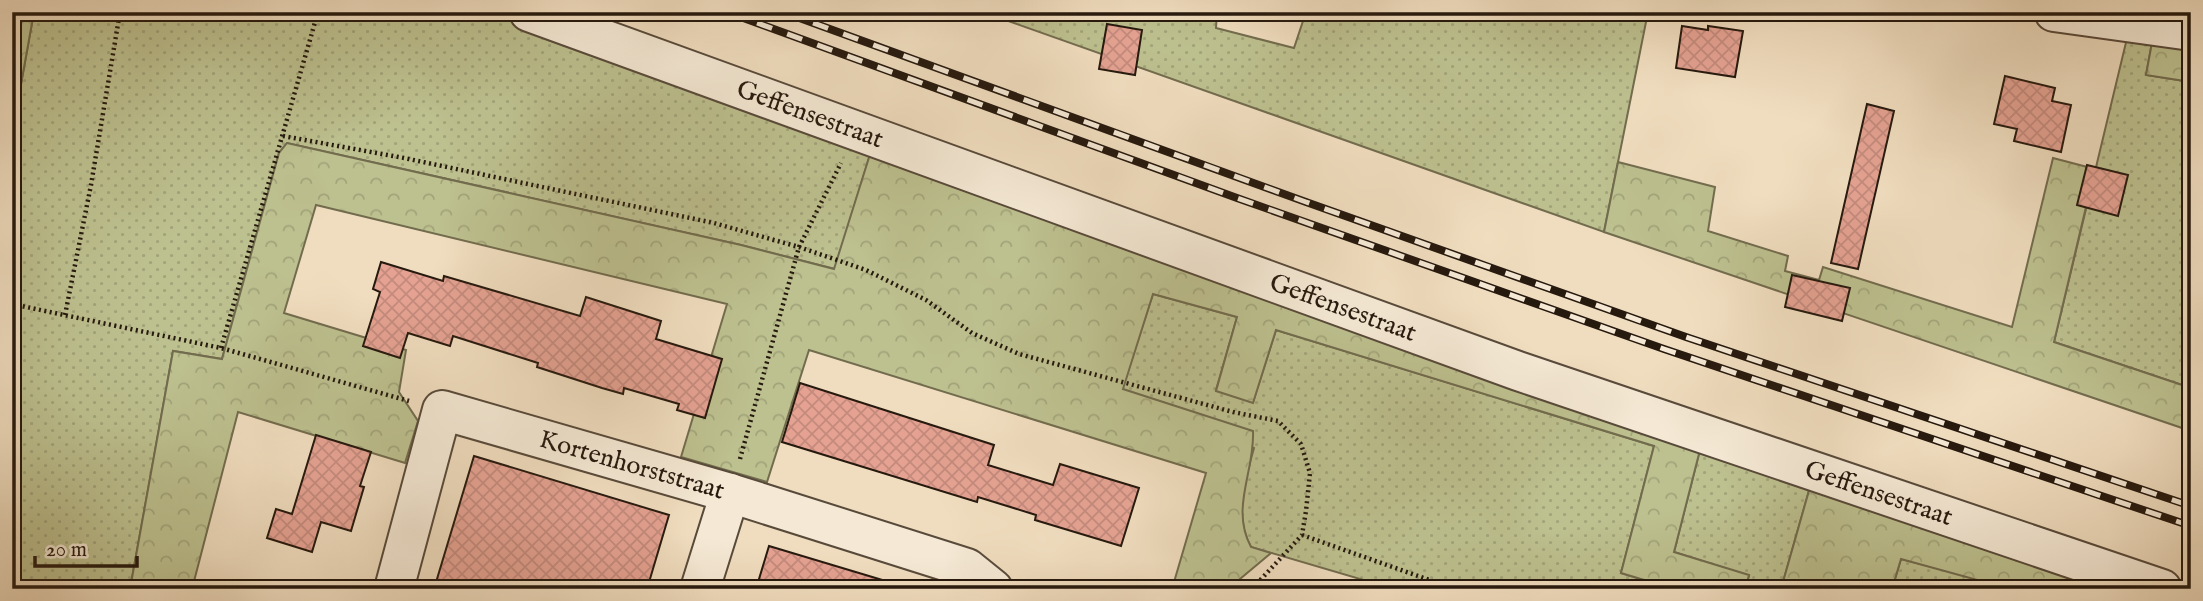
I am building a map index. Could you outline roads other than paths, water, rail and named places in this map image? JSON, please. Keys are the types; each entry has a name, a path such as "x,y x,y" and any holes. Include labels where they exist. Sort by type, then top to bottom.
{"street":[{"name":"Geffensestraat","path":"529,12 1518,371 2162,589"},
{"path":"2054,12 2191,31"},
{"name":"Kortenhorststraat","path":"394,589 442,410 730,493 967,568 993,589"},
{"path":"699,589 730,493"}],"railway":[{"path":"727,12 1237,198 1664,349 2191,526"},
{"path":"783,12 1686,337 2191,506"}]}
